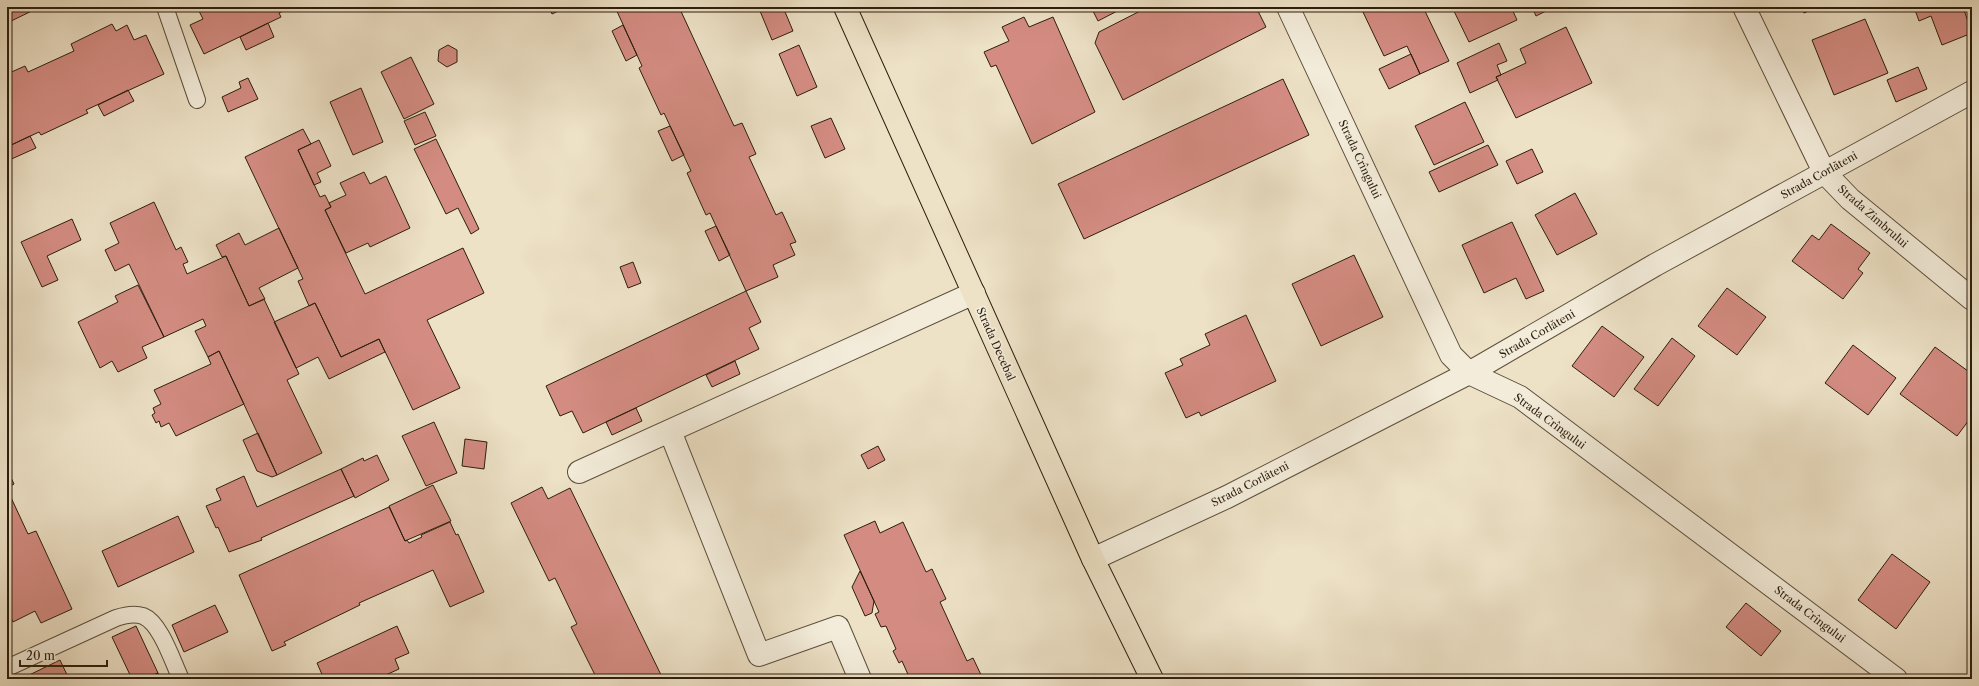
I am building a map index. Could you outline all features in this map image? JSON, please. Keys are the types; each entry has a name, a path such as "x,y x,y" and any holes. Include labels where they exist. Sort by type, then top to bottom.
{"main road":[{"name":"Strada Decebal","path":"845,7 1093,559 1152,679"}],"street":[{"name":"Strada Zimbrului","path":"1744,7 1824,172 1850,199 1972,299"},
{"name":"Strada Crîngului","path":"1294,9 1451,355 1469,373 1520,397 1896,679"},
{"name":"Strada Corlăteni","path":"1093,559 1227,497 1469,373 1655,265 1972,92"},
{"path":"579,472 974,293"},
{"path":"670,431 759,655 838,627 860,679"}],"lane":[{"path":"164,7 197,100"},
{"path":"7,668 116,618 133,614 144,616 154,624 181,679"}],"building":[{"path":"7,7 40,7 7,23"},
{"path":"197,7 291,7 279,13 281,17 204,54 190,25 203,19"},
{"path":"549,7 567,7 552,14"},
{"path":"615,7 679,7 734,126 742,123 756,154 749,157 776,215 782,212 796,242 790,244 795,255 773,265 778,277 746,291 710,213 706,215 687,173 691,171 664,113 661,115 639,68 642,66"},
{"path":"770,7 783,7 793,31 772,40 760,11"},
{"path":"1091,7 1125,7 1098,21"},
{"path":"1148,7 1256,7 1266,27 1123,100 1095,43 1099,32"},
{"path":"1368,7 1423,7 1449,61 1420,74 1407,46 1384,56 1362,10"},
{"path":"1452,7 1511,7 1517,20 1469,42"},
{"path":"1532,7 1554,7 1536,16"},
{"path":"1802,7 1818,7 1804,13"},
{"path":"1914,7 1963,7 1972,33 1942,45 1931,16 1919,21"},
{"path":"1024,17 1029,27 1053,17 1095,112 1032,144 996,65 991,67 984,52 1009,41 1002,27"},
{"path":"1865,19 1888,73 1834,95 1812,40"},
{"path":"268,23 274,37 246,50 240,37"},
{"path":"112,24 116,31 127,25 134,40 146,35 164,74 86,110 88,113 41,135 39,132 7,147 7,74 25,66 28,72 74,51 71,44"},
{"path":"623,25 637,55 626,61 612,31"},
{"path":"1566,27 1592,83 1516,118 1496,77 1526,63 1520,49"},
{"path":"1499,43 1507,61 1497,65 1501,75 1496,77 1498,80 1470,93 1457,63"},
{"path":"448,45 457,50 457,62 447,67 438,61 439,50"},
{"path":"799,45 817,87 797,96 779,54"},
{"path":"1411,54 1420,74 1389,89 1379,69"},
{"path":"411,57 434,104 404,119 381,72"},
{"path":"1918,67 1927,89 1896,102 1887,80"},
{"path":"248,78 258,99 228,112 222,97 241,88 239,82"},
{"path":"1283,79 1309,135 1084,239 1058,184"},
{"path":"361,88 383,142 353,155 330,102"},
{"path":"128,90 134,101 104,116 98,105"},
{"path":"1465,102 1484,142 1434,165 1415,126"},
{"path":"425,112 436,136 415,145 404,121"},
{"path":"831,118 845,149 825,158 811,126"},
{"path":"670,126 684,155 672,161 658,131"},
{"path":"303,129 311,144 298,150 320,197 325,195 331,207 325,210 365,294 463,248 484,293 427,320 460,388 413,410 379,339 341,357 315,303 309,306 298,281 303,279 245,157"},
{"path":"30,136 36,148 7,161 7,147"},
{"path":"436,139 479,229 471,234 458,208 446,214 414,149"},
{"path":"319,140 331,166 317,173 321,182 314,185 298,150"},
{"path":"1488,145 1498,165 1439,192 1429,172"},
{"path":"1532,149 1543,172 1517,184 1506,161"},
{"path":"364,172 370,184 386,176 410,228 370,247 368,243 346,253 325,210 331,207 329,203 346,195 340,183"},
{"path":"1575,193 1597,234 1557,255 1535,215"},
{"path":"154,202 176,250 181,247 188,262 183,264 187,274 226,256 249,306 264,299 299,374 287,380 322,453 277,475 219,351 208,357 195,331 206,326 203,319 164,337 129,264 115,271 105,250 119,243 110,223"},
{"path":"72,219 81,240 47,256 58,280 42,287 21,242"},
{"path":"1512,222 1544,291 1526,299 1516,278 1484,293 1462,245"},
{"path":"1831,224 1870,253 1858,269 1863,273 1843,299 1792,261 1812,235 1819,240"},
{"path":"716,226 730,255 719,261 705,231"},
{"path":"279,228 298,268 259,288 265,299 249,306 226,256 222,257 216,245 239,233 245,245"},
{"path":"1354,255 1383,317 1321,346 1292,284"},
{"path":"633,262 641,283 628,288 620,267"},
{"path":"138,285 164,337 142,347 147,358 118,372 112,361 100,368 78,322 118,302 115,296"},
{"path":"1727,288 1766,317 1737,355 1698,326"},
{"path":"746,291 761,322 749,328 759,349 583,433 572,411 560,416 546,386"},
{"path":"315,303 341,357 379,339 385,352 329,379 318,357 296,368 274,322"},
{"path":"1246,315 1276,381 1201,416 1199,412 1186,418 1165,373 1183,365 1180,359 1210,345 1205,334"},
{"path":"1602,326 1644,357 1614,397 1572,366"},
{"path":"1672,338 1695,356 1658,406 1634,389"},
{"path":"1853,345 1896,378 1868,415 1825,383"},
{"path":"1935,347 1972,374 1972,416 1957,436 1900,394"},
{"path":"219,351 244,404 176,436 169,423 161,427 159,421 156,423 152,415 155,413 153,408 161,404 154,390 211,364 208,357"},
{"path":"735,361 740,374 712,387 706,375"},
{"path":"636,408 642,421 612,435 606,422"},
{"path":"434,422 457,473 426,486 402,436"},
{"path":"258,433 277,475 272,477 257,471 243,440"},
{"path":"465,439 487,442 484,469 462,466"},
{"path":"878,446 885,460 868,469 861,455"},
{"path":"377,455 389,480 355,498 341,469 363,458 364,461"},
{"path":"7,469 14,484 7,488"},
{"path":"341,469 354,496 261,538 262,540 229,552 218,527 216,528 206,506 221,500 216,489 244,476 257,507"},
{"path":"433,485 451,521 405,541 389,506"},
{"path":"542,487 548,499 570,488 663,679 603,679 602,677 597,679 571,627 577,624 555,578 549,581 511,503"},
{"path":"7,489 28,534 36,531 72,609 41,623 35,611 13,622 7,610"},
{"path":"389,507 405,541 407,540 409,543 422,537 421,535 450,522 456,535 458,534 484,592 450,607 433,570 359,603 360,605 284,642 286,645 272,651 239,575"},
{"path":"178,516 194,552 118,587 102,551"},
{"path":"875,521 880,533 903,522 926,572 932,569 946,599 940,602 967,661 973,658 983,679 910,679 902,661 899,663 893,651 896,649 886,626 881,627 875,614 879,612 844,535"},
{"path":"1892,554 1930,582 1896,629 1858,600"},
{"path":"860,571 874,601 872,613 865,616 852,587"},
{"path":"1746,603 1781,631 1761,656 1726,627"},
{"path":"215,605 228,632 184,652 172,625"},
{"path":"136,626 158,673 144,679 132,679 112,637"},
{"path":"397,626 409,653 395,659 399,669 377,679 324,679 317,663"},
{"path":"60,660 69,679 21,679"},
{"path":"158,673 161,679 144,679"}]}
